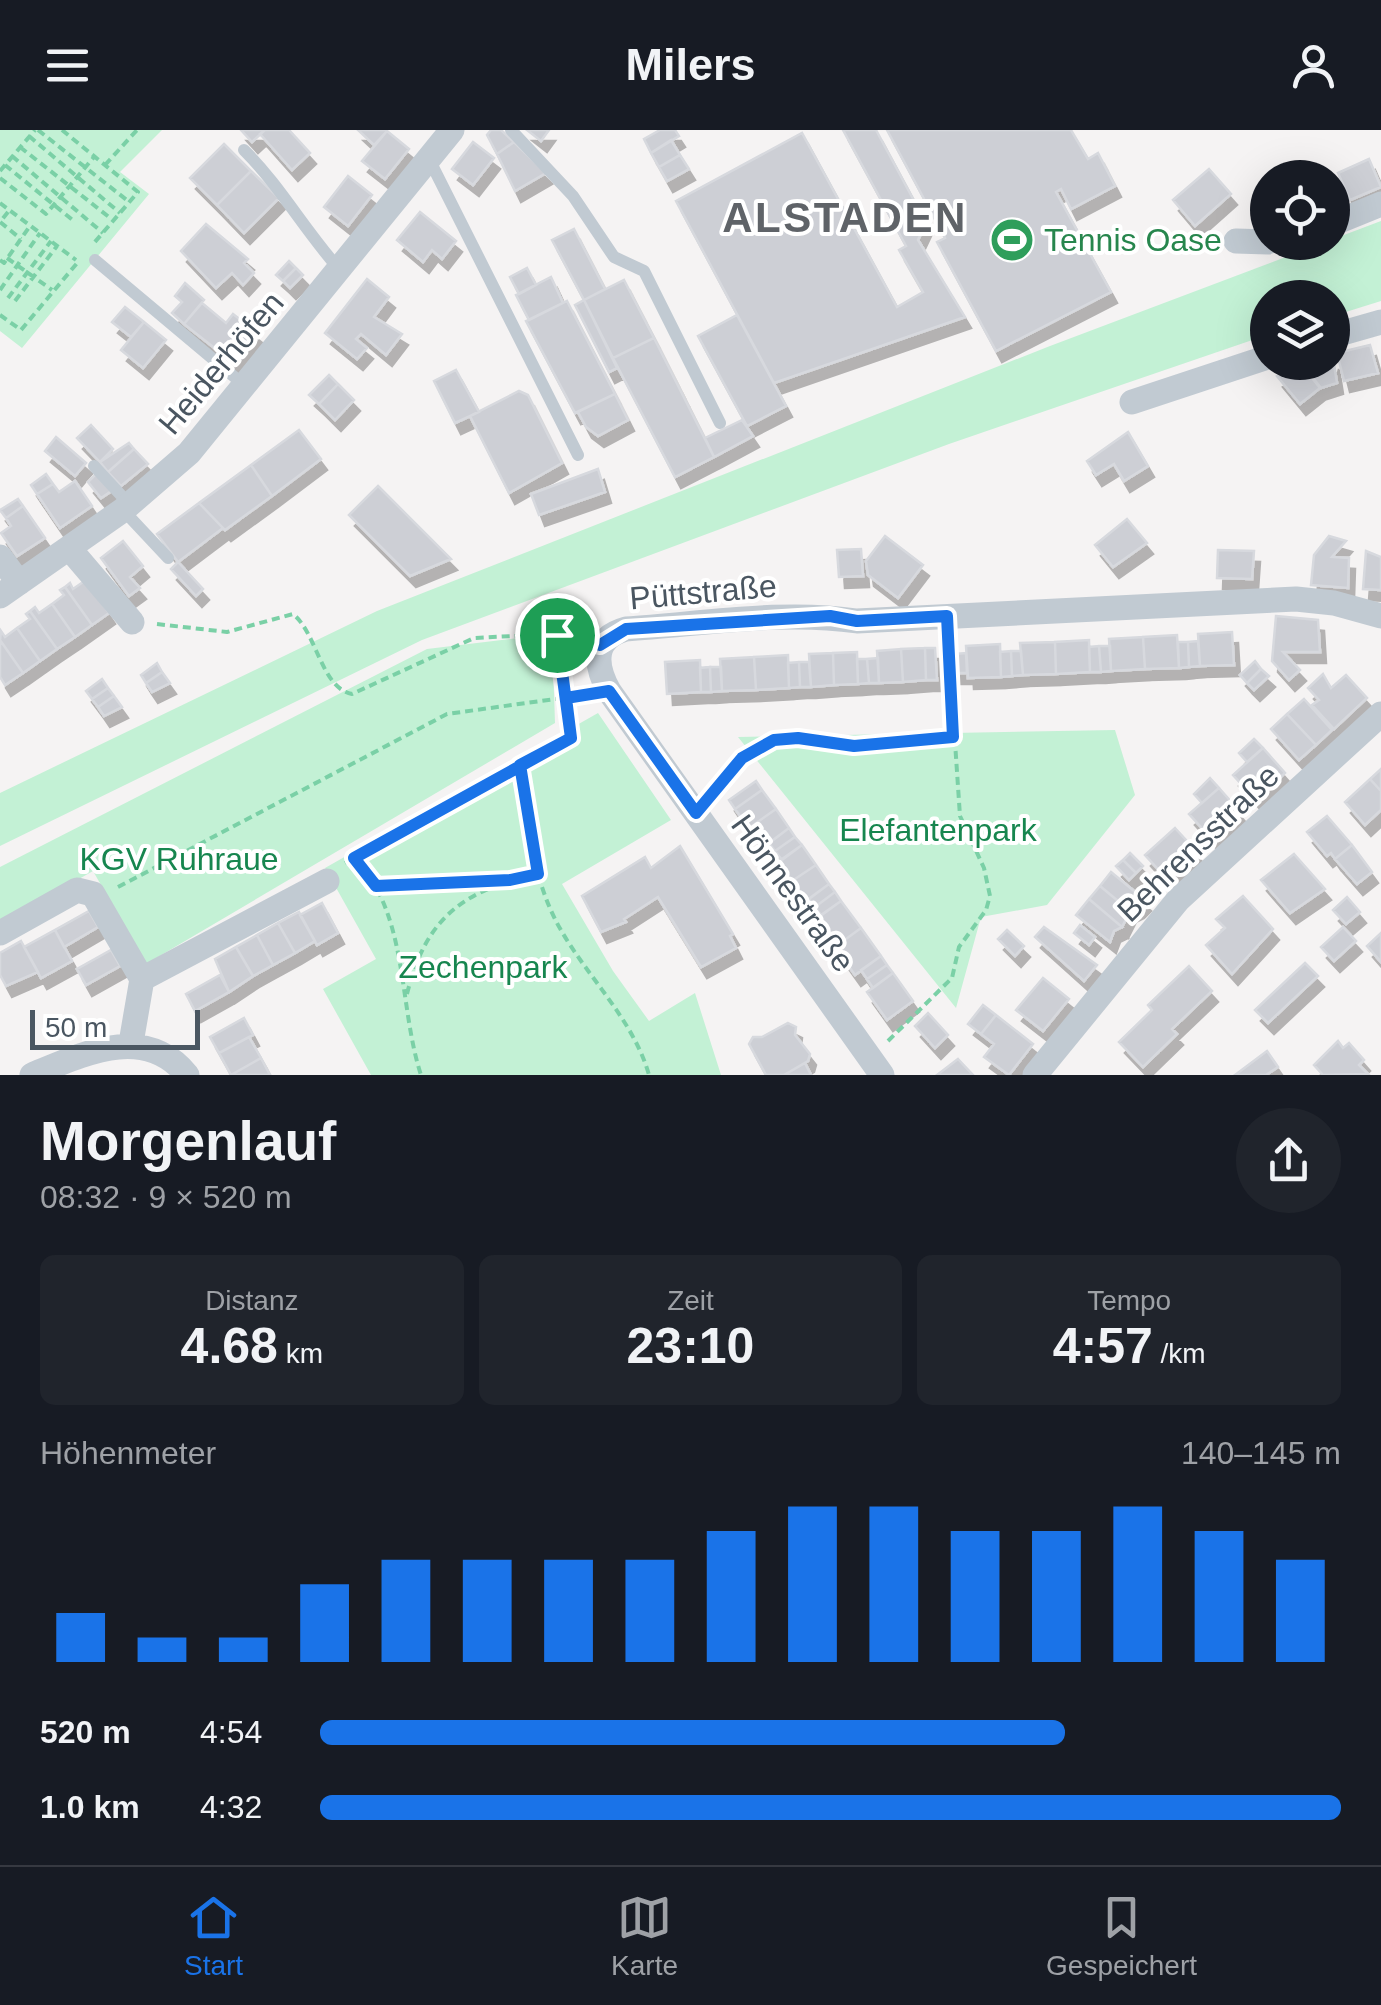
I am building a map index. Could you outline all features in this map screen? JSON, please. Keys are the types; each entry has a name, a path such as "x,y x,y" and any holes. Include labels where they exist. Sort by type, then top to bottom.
{"street":[{"name":"Heiderhöfen","path":"9,590 126,508 189,453 452,130"},
{"path":"1350,217 1381,204"},
{"path":"1236,241 1250,241"},
{"path":"1350,331 1381,322"},
{"path":"1132,402 1250,363"},
{"path":"69,548 132,622"},
{"path":"0,557 9,590"},
{"name":"Püttstraße","path":"600,645 626,629 830,616 857,621 1309,600 1381,616"},
{"name":"Hönnestraße","path":"600,645 599,669 609,691 875,1065"},
{"name":"Behrensstraße","path":"1035,1075 1178,900 1381,714"},
{"path":"142,979 327,881"},
{"path":"0,933 71,893 88,891 142,979 132,1044"},
{"path":"32,1075 132,1044 168,1057 188,1075"}],"lane":[{"path":"510,130 573,196 614,257 644,271 720,423"},
{"path":"244,150 281,187 312,239 340,270"},
{"path":"430,159 578,455"},
{"path":"95,260 246,387"},
{"path":"94,466 168,558"}],"path":[{"path":"94,156 85,168 61,196 54,206 46,214 0,174 36,130 85,168 129,202"},
{"path":"0,315 20,330 138,192 62,130"},
{"path":"105,166 138,130"},
{"path":"29,136 120,212"},
{"path":"20,147 114,220"},
{"path":"12,156 104,233"},
{"path":"5,165 75,222"},
{"path":"0,203 78,262"},
{"path":"9,210 0,222 21,239"},
{"path":"30,226 3,262 17,266 54,291"},
{"path":"0,290 40,233"},
{"path":"8,298 51,241"},
{"path":"15,301 57,246"},
{"name":"Püttstraße","path":"132,622 227,632 293,614 314,640 340,690 352,694 474,638 557,635 600,645"},
{"path":"875,1065 952,978 959,947 989,903 984,868 960,821 947,616"},
{"path":"327,881 336,868 571,738 557,635"},
{"path":"109,892 447,714 609,691"},
{"path":"696,813 742,758 774,740 798,738 854,746 953,737"},
{"path":"520,765 538,874 560,927 630,1033 649,1075"},
{"path":"354,858 376,886 392,933 421,1075"},
{"path":"376,886 510,880 538,874"},
{"path":"406,999 423,946 440,920 468,898 510,880"}],"green space":[{"path":"0,130 162,130 120,172 149,194 22,348 0,331"},
{"path":"1381,221 1381,301 1350,311 1350,280 1250,280 1250,341 949,444 422,640 0,846 0,793 377,611 1278,260 1350,260 1350,233"},
{"name":"KGV Ruhraue","path":"552,634 555,723 146,964 93,871 0,924 0,867 427,649"},
{"name":"Zechenpark","path":"598,713 671,820 562,884 613,971 649,1021 695,993 721,1075 371,1075 323,989 376,959 325,868"},
{"name":"Elefantenpark","path":"1115,730 1135,795 1047,905 981,917 956,1008 738,737"}],"building":[{"path":"241,130 265,130 252,142"},
{"path":"265,130 289,130 310,153 292,170 260,134"},
{"path":"358,130 386,130 387,131 374,145"},
{"path":"491,130 501,130 514,142 497,154 487,135"},
{"path":"527,130 549,130 541,141"},
{"path":"660,130 675,130 679,136 651,153 644,139"},
{"path":"843,130 876,130 926,223 918,240 965,317 774,383 676,201 802,133 897,307 923,292 899,250 906,246"},
{"name":"Tennis Oase","path":"887,130 1071,130 1088,159 1098,153 1115,186 1071,209 1061,189 1056,192 1111,292 996,351 937,242 945,238"},
{"path":"387,131 409,149 385,179 362,161"},
{"path":"671,140 680,155 659,167 651,153"},
{"path":"473,142 494,158 473,185 452,169"},
{"path":"514,142 546,173 515,191 497,154"},
{"path":"224,144 251,171 217,205 190,178"},
{"path":"680,155 689,169 667,181 659,167"},
{"path":"1369,159 1381,187 1350,200 1350,168"},
{"path":"1209,169 1231,194 1195,226 1173,200"},
{"path":"251,171 279,198 244,233 217,205"},
{"path":"348,176 372,195 348,226 324,207"},
{"path":"420,212 456,241 442,259 432,250 423,262 397,240"},
{"path":"206,224 248,259 244,263 254,273 243,285 232,273 216,288 181,251"},
{"path":"574,229 605,289 584,300 552,240"},
{"path":"289,261 296,268 283,281 276,275"},
{"path":"296,268 303,275 290,288 283,281"},
{"path":"527,268 536,285 519,294 510,277"},
{"path":"551,277 563,303 529,320 516,295"},
{"path":"367,279 389,297 374,317 402,334 386,355 361,334 356,339 367,348 357,359 325,333"},
{"path":"624,280 654,338 613,358 584,300"},
{"path":"185,283 204,300 184,324 172,313 182,302 175,296"},
{"path":"584,300 617,368 609,372 575,305"},
{"path":"567,301 615,394 575,413 526,321"},
{"path":"202,303 226,323 233,314 260,335 236,365 184,324"},
{"path":"125,307 144,322 131,337 112,322"},
{"path":"737,315 786,406 747,426 698,336"},
{"path":"144,322 166,340 143,368 121,350"},
{"path":"654,338 714,457 675,477 613,358"},
{"path":"1370,345 1378,373 1350,380 1350,350"},
{"path":"456,370 479,412 455,423 434,381"},
{"path":"329,375 338,384 319,404 309,395"},
{"path":"1280,380 1314,380 1320,388 1300,404"},
{"path":"1315,380 1337,380 1337,383 1321,388"},
{"path":"338,384 354,400 335,420 319,404"},
{"path":"519,391 528,395 562,463 509,493 470,416"},
{"path":"615,394 628,420 598,436 586,427 578,412"},
{"path":"742,420 753,436 714,457 705,438"},
{"path":"91,425 113,449 100,462 77,438"},
{"path":"299,430 321,459 272,496 251,465"},
{"path":"1128,432 1148,466 1124,481 1114,464 1096,475 1087,461"},
{"path":"56,437 86,463 75,476 45,451"},
{"path":"129,443 134,449 108,472 100,462"},
{"path":"134,449 148,464 121,486 108,472"},
{"path":"251,465 272,496 225,530 199,503"},
{"path":"598,469 605,492 539,515 531,494"},
{"path":"46,474 53,484 37,494 31,485"},
{"path":"96,474 113,490 101,498 88,482"},
{"path":"75,481 92,506 60,528 37,494 53,484 59,492"},
{"path":"378,486 451,559 410,576 349,515"},
{"path":"18,499 23,506 6,518 0,510"},
{"path":"199,503 223,528 178,562 157,534"},
{"path":"23,506 45,538 17,556 1,533 11,526 6,518"},
{"path":"1127,519 1147,543 1113,567 1095,545"},
{"path":"885,536 923,565 898,598 868,575 866,561"},
{"path":"1329,536 1346,541 1332,557 1349,558 1348,588 1311,585 1314,555"},
{"path":"123,541 143,566 130,577 140,588 129,596 101,558"},
{"path":"861,549 863,576 839,577 837,550"},
{"path":"1218,550 1254,551 1252,579 1217,578"},
{"path":"1366,551 1381,557 1381,590 1363,589"},
{"path":"178,562 203,589 196,596 171,569"},
{"path":"86,580 109,613 92,625 65,587 70,583 73,589"},
{"path":"65,587 92,625 75,637 52,604 64,595 60,590"},
{"path":"52,604 75,637 57,649 30,611 35,607 39,613"},
{"path":"30,611 57,649 40,661 17,628 30,619 26,614"},
{"path":"1276,616 1318,620 1320,652 1283,652 1300,670 1289,680 1272,661"},
{"path":"17,628 40,661 23,673 0,640 1,631 5,637"},
{"path":"1232,632 1234,665 1200,666 1198,634"},
{"path":"1177,635 1179,668 1145,669 1143,637"},
{"path":"1143,637 1145,669 1111,671 1109,639"},
{"path":"0,640 23,673 5,685 0,677"},
{"path":"1089,640 1090,672 1056,674 1055,642"},
{"path":"1198,641 1200,666 1189,667 1188,642"},
{"path":"1055,642 1056,674 1023,675 1020,643"},
{"path":"1178,642 1188,642 1189,667 1179,668"},
{"path":"1000,644 1001,677 968,678 966,646"},
{"path":"1099,646 1110,646 1111,671 1101,672"},
{"path":"1099,646 1101,672 1090,672 1089,647"},
{"path":"925,648 926,680 903,682 901,649"},
{"path":"925,648 935,648 937,680 926,680"},
{"path":"901,649 903,682 879,683 877,651"},
{"path":"1011,651 1021,651 1023,675 1012,676"},
{"path":"1011,651 1012,676 1001,677 1000,652"},
{"path":"857,652 858,684 834,685 833,653"},
{"path":"833,653 834,685 811,687 809,654"},
{"path":"966,653 967,673 955,673 955,654"},
{"path":"788,655 789,688 756,690 754,657"},
{"path":"754,657 756,690 722,691 720,659"},
{"path":"878,658 879,683 869,683 867,659"},
{"path":"857,659 867,659 869,683 858,684"},
{"path":"700,660 701,692 667,694 665,662"},
{"path":"1255,661 1261,669 1247,683 1240,675"},
{"path":"799,662 809,662 811,687 800,687"},
{"path":"799,662 800,687 789,688 788,663"},
{"path":"157,663 162,672 146,683 141,675"},
{"path":"710,667 721,667 722,691 711,692"},
{"path":"710,667 711,692 701,692 700,668"},
{"path":"1261,669 1269,676 1254,690 1247,683"},
{"path":"162,672 170,683 152,692 146,683"},
{"path":"1323,674 1331,688 1346,675 1367,698 1334,729 1312,705 1319,700 1308,688"},
{"path":"102,679 108,688 92,699 86,691"},
{"path":"108,688 114,696 98,707 92,699"},
{"path":"114,696 122,707 104,716 98,707"},
{"path":"1304,699 1332,730 1316,745 1287,714"},
{"path":"1287,714 1316,745 1299,760 1271,729"},
{"path":"1254,739 1263,748 1247,762 1239,753"},
{"path":"1263,748 1285,773 1256,800 1233,775"},
{"path":"1381,769 1381,791 1370,779"},
{"path":"1210,778 1219,788 1202,803 1194,794"},
{"path":"1370,779 1381,791 1381,810 1365,825 1345,802"},
{"path":"756,781 762,790 735,809 729,800"},
{"path":"1219,788 1241,813 1212,839 1189,814"},
{"path":"762,790 776,809 749,828 735,809"},
{"path":"776,809 789,828 763,848 749,828"},
{"path":"1327,816 1352,845 1335,859 1331,853 1327,856 1307,832"},
{"path":"789,828 795,837 775,851 769,843"},
{"path":"1175,828 1197,852 1168,880 1145,855"},
{"path":"795,837 802,845 782,860 775,851"},
{"path":"802,845 816,865 789,883 775,864"},
{"path":"1352,845 1372,872 1357,884 1335,859"},
{"path":"680,846 733,934 730,936 736,948 701,967 658,897 624,919 626,922 601,932 582,896 645,857 651,868"},
{"path":"1130,853 1143,866 1136,873 1123,860"},
{"path":"1294,854 1325,889 1290,913 1261,880"},
{"path":"1123,860 1136,873 1129,880 1116,866"},
{"path":"816,865 829,884 803,903 789,883"},
{"path":"1111,872 1145,900 1138,907 1130,911 1100,886"},
{"path":"829,884 835,892 815,907 809,899"},
{"path":"1100,886 1130,911 1122,927 1089,899"},
{"path":"835,892 841,901 821,915 815,907"},
{"path":"1243,896 1273,929 1232,974 1206,945 1225,928 1216,919"},
{"path":"1347,897 1360,912 1346,924 1333,910"},
{"path":"1089,899 1122,927 1114,931 1110,942 1076,915"},
{"path":"841,901 861,928 835,947 815,920"},
{"path":"322,903 338,933 317,945 300,915"},
{"path":"89,911 98,927 64,947 55,930"},
{"path":"299,912 315,941 295,953 278,923"},
{"path":"278,923 295,953 273,965 257,935"},
{"path":"1080,925 1095,937 1089,945 1074,933"},
{"path":"1044,927 1097,965 1084,981 1035,937"},
{"path":"1343,927 1356,941 1334,961 1321,947"},
{"path":"861,928 881,956 855,975 835,947"},
{"path":"55,930 72,961 41,978 24,947"},
{"path":"1007,930 1024,946 1015,956 998,939"},
{"path":"1381,933 1381,962 1367,946"},
{"path":"257,935 273,965 253,976 236,947"},
{"path":"21,941 38,972 6,986 0,975 0,953"},
{"path":"236,947 253,976 229,992 215,959"},
{"path":"111,950 120,966 86,985 77,969"},
{"path":"881,956 887,965 867,979 861,970"},
{"path":"1305,963 1318,976 1268,1023 1255,1010"},
{"path":"887,965 893,973 873,988 867,979"},
{"path":"1189,966 1212,991 1172,1029 1177,1034 1143,1067 1119,1042 1152,1010 1148,1005"},
{"path":"893,973 913,1001 887,1020 867,992"},
{"path":"220,975 229,992 195,1011 186,994"},
{"path":"1043,978 1069,999 1043,1031 1016,1010"},
{"path":"983,1005 996,1015 981,1034 968,1024"},
{"path":"928,1013 948,1035 935,1048 915,1026"},
{"path":"996,1015 1033,1044 1009,1075 984,1057 994,1044 981,1034"},
{"path":"244,1018 253,1035 219,1053 210,1037"},
{"path":"788,1023 796,1027 795,1035 810,1054 808,1061 784,1075 766,1075 749,1044 753,1037 762,1037"},
{"path":"249,1037 261,1058 231,1075 219,1053"},
{"path":"1338,1041 1343,1048 1349,1043 1364,1060 1359,1065 1368,1074 1323,1075 1314,1065"},
{"path":"1267,1051 1278,1067 1266,1075 1235,1075"},
{"path":"261,1058 270,1075 231,1075"},
{"path":"958,1059 973,1075 937,1075"},
{"path":"805,1063 811,1075 784,1075"}],"place":[{"name":"Tennis Oase","path":"1012,240"}],"district":[{"name":"ALSTADEN","path":"845,217"}],"route":[{"path":"557,635 571,738 520,765 354,858 376,886 510,880 538,874 520,765 571,738 566,698 609,691 696,813 748,752 774,740 798,738 854,746 953,737 947,616 857,621 830,616 626,629 605,638 600,645 557,635"}]}
